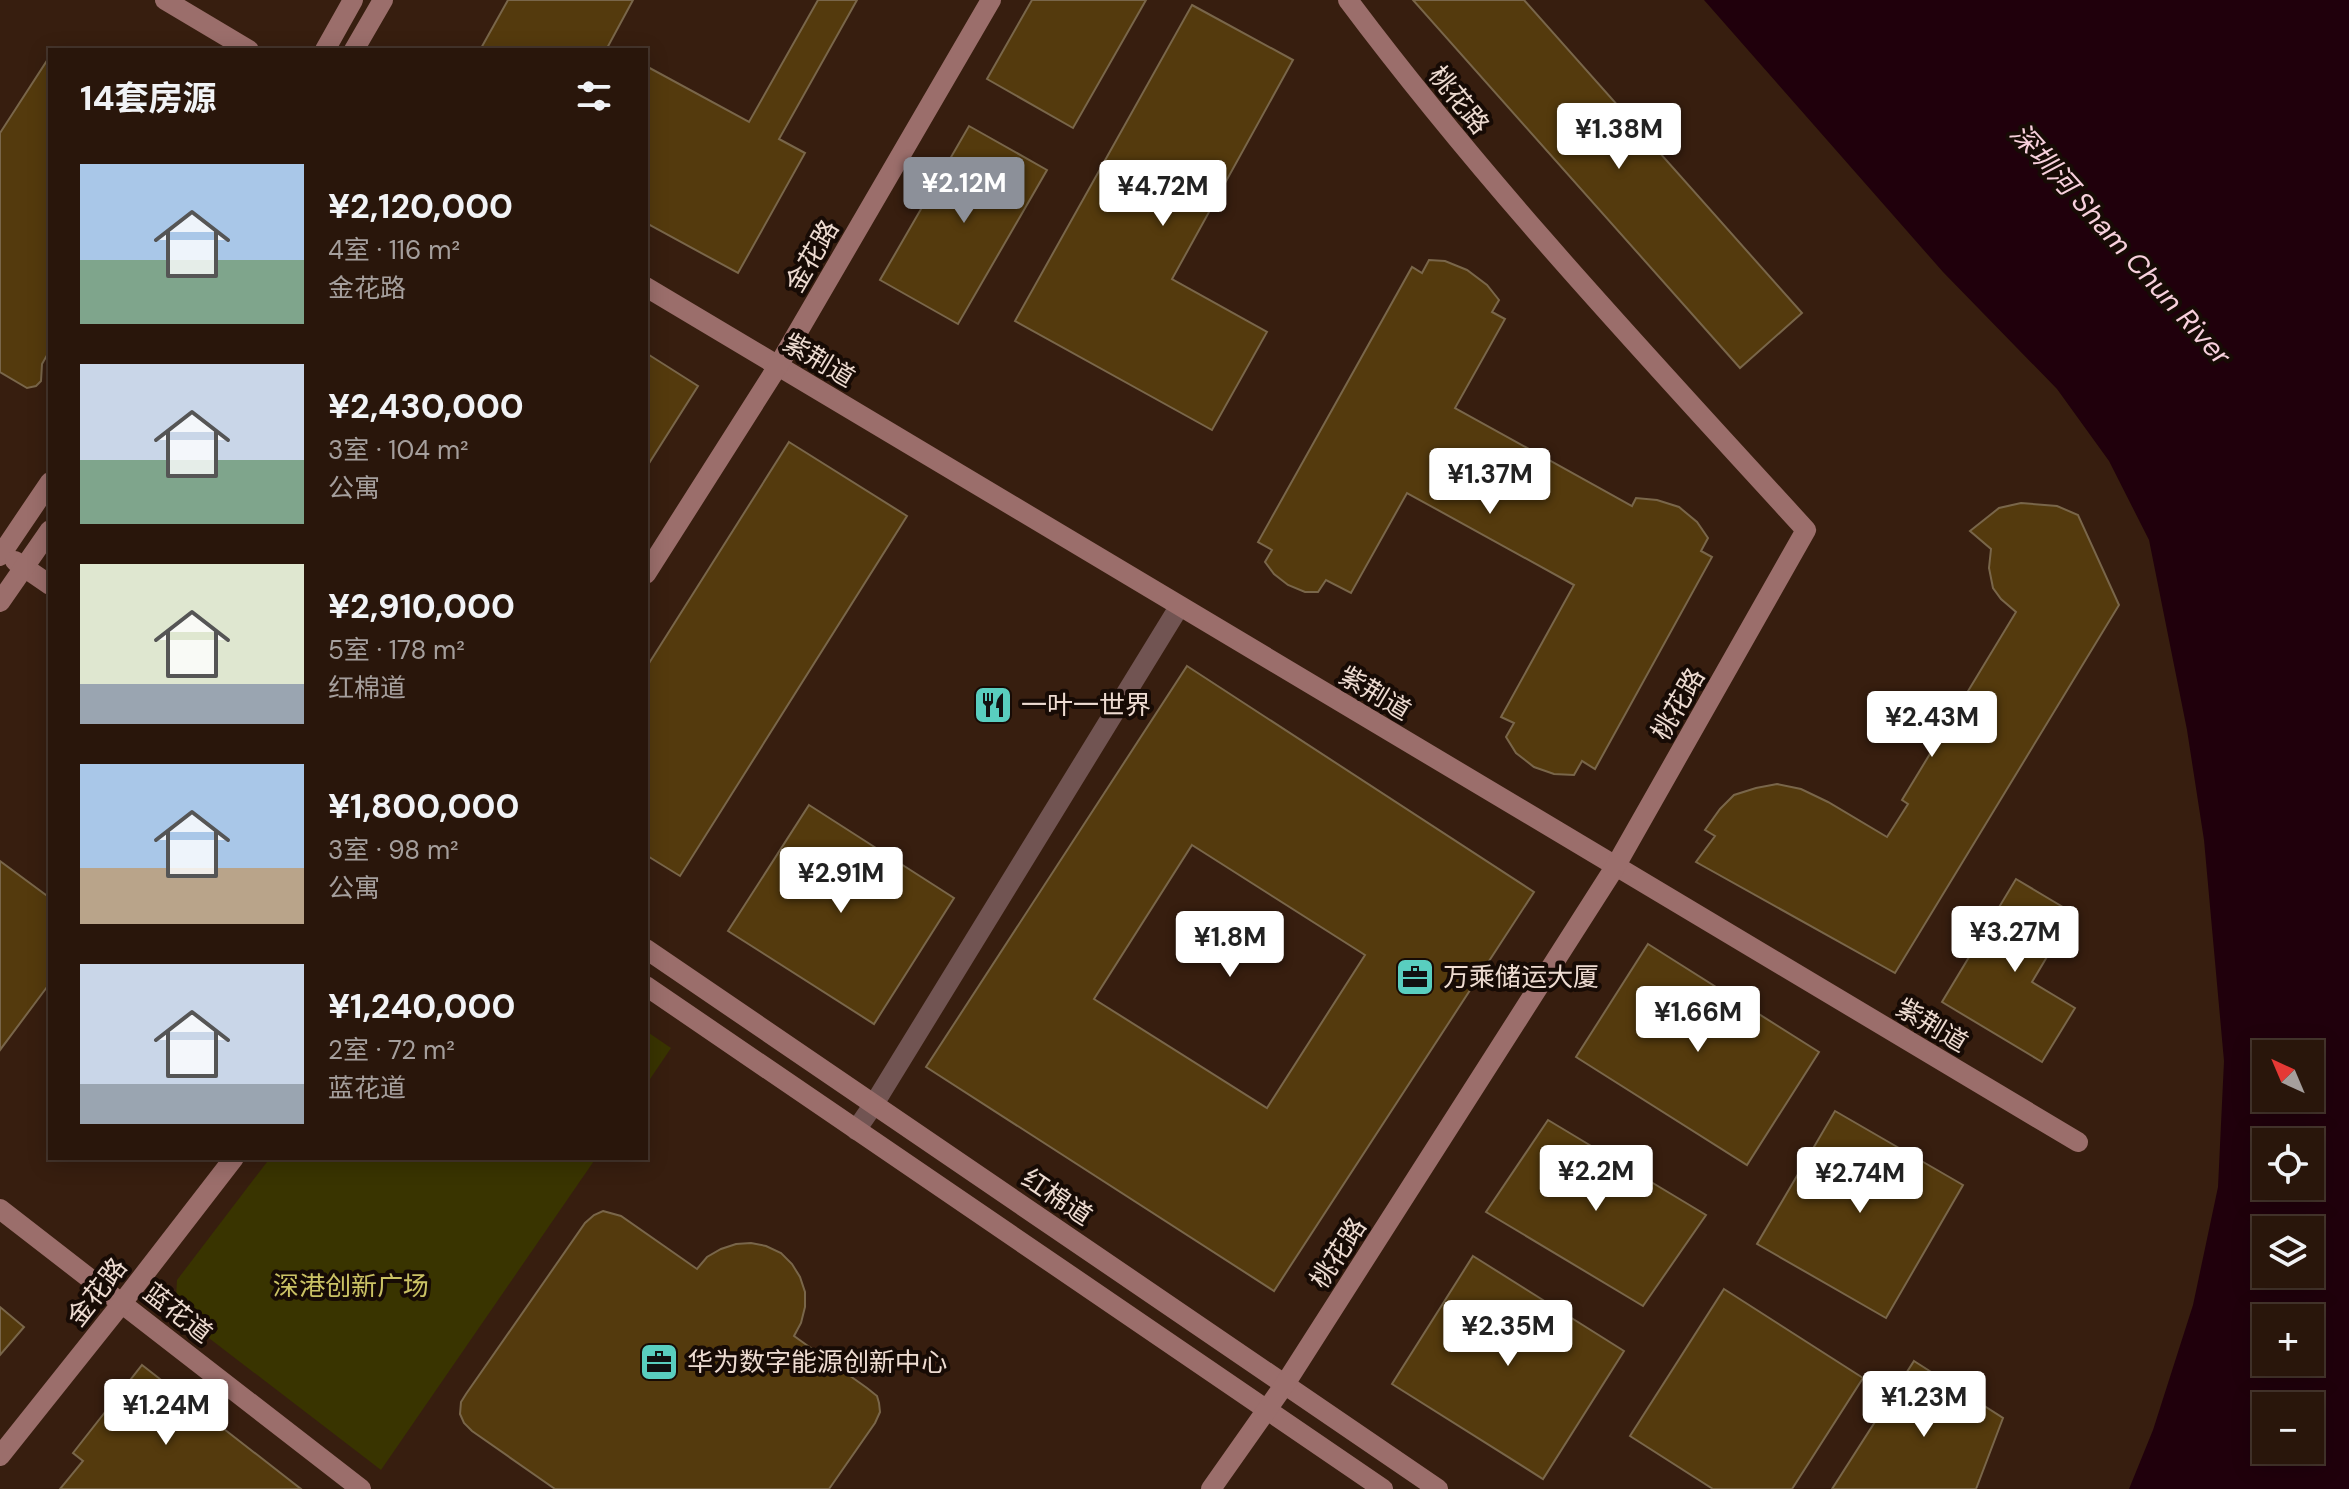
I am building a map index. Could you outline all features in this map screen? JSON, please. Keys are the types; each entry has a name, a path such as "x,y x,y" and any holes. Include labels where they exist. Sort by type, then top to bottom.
{"main road":[{"path":"165,0 246,48"},
{"path":"326,48 353,0"},
{"path":"355,48 383,0"},
{"name":"金花路","path":"648,571 778,366 991,0"},
{"name":"桃花路","path":"1211,1489 1285,1384 1615,867 1806,530 1457,140 1348,0"},
{"name":"紫荆道","path":"648,288 2078,1142"},
{"path":"48,485 1,554 48,584"},
{"path":"0,602 48,537 22,524"},
{"name":"红棉道","path":"648,950 1438,1489"},
{"path":"648,987 1383,1489"},
{"name":"金花路","path":"0,1456 232,1160"},
{"name":"蓝花道","path":"0,1209 361,1489"}],"street":[{"path":"856,1130 1179,607"}],"green space":[{"path":"648,1032 671,1048 648,1082"},
{"name":"深港创新广场","path":"268,1160 595,1160 381,1470 175,1312 177,1280"}],"water":[{"name":"深圳河 Sham Chun River","path":"1704,0 2349,0 2349,1489 2129,1489 2153,1430 2193,1305 2218,1187 2224,1061 2204,840 2187,730 2149,540 2109,461 2057,389 1943,272"}],"building":[{"path":"508,0 633,0 607,48 481,48"},
{"path":"818,0 857,0 779,139 805,153 738,273 648,224 648,67 749,122"},
{"path":"1032,0 1146,0 1073,128 987,79"},
{"path":"1413,0 1524,0 1802,313 1740,368"},
{"path":"1192,5 1293,60 1172,279 1267,332 1212,430 1015,321"},
{"path":"48,59 48,354 42,364 41,381 27,388 0,372 0,133"},
{"path":"969,126 1047,170 958,324 880,280"},
{"path":"1429,260 1445,261 1467,270 1487,285 1499,300 1492,312 1505,319 1455,408 1632,506 1636,498 1679,507 1697,522 1708,538 1701,551 1712,557 1595,769 1582,761 1574,775 1554,774 1534,767 1516,753 1506,737 1514,723 1501,717 1574,585 1407,493 1351,593 1326,580 1318,592 1305,592 1288,585 1265,562 1272,550 1258,542 1412,267 1422,273"},
{"path":"648,354 698,386 648,465"},
{"path":"789,442 907,516 680,876 648,856 648,665"},
{"path":"2021,503 2057,506 2078,515 2119,605 1895,973 1696,862 1715,836 1705,830 1734,795 1777,784 1801,789 1828,802 1887,837 1908,804 1902,800 2016,612 1993,588 1989,568 1991,549 1970,531 1999,508"},
{"name":"万乘储运大厦","path":"1187,666 1534,892 1274,1291 926,1067","holes":["1192,845 1365,955 1267,1108 1094,999"]},
{"path":"809,805 954,898 874,1024 728,931"},
{"path":"0,861 48,897 48,986 0,1050"},
{"path":"2016,879 2073,913 2032,982 2075,1008 2042,1062 1942,1002"},
{"path":"1648,944 1819,1052 1747,1165 1576,1057"},
{"path":"1835,1111 1963,1185 1886,1318 1757,1244"},
{"path":"1548,1120 1706,1215 1643,1306 1486,1212"},
{"name":"华为数字能源创新中心","path":"603,1211 621,1216 697,1269 707,1257 721,1249 751,1243 781,1253 792,1264 805,1292 801,1323 794,1336 867,1388 877,1396 879,1403 880,1412 875,1423 829,1489 555,1489 464,1423 460,1414 461,1402 466,1394 585,1223"},
{"path":"1473,1256 1624,1351 1543,1479 1392,1384"},
{"path":"1724,1289 1863,1378 1792,1489 1713,1489 1630,1436"},
{"path":"0,1307 24,1327 0,1355"},
{"path":"1914,1361 2003,1418 1976,1489 1832,1489"},
{"path":"142,1365 301,1489 60,1489 83,1461 73,1453"}],"place":[{"name":"一叶一世界","path":"993,705"},
{"name":"万乘储运大厦","path":"1415,977"},
{"name":"华为数字能源创新中心","path":"659,1362"}]}
